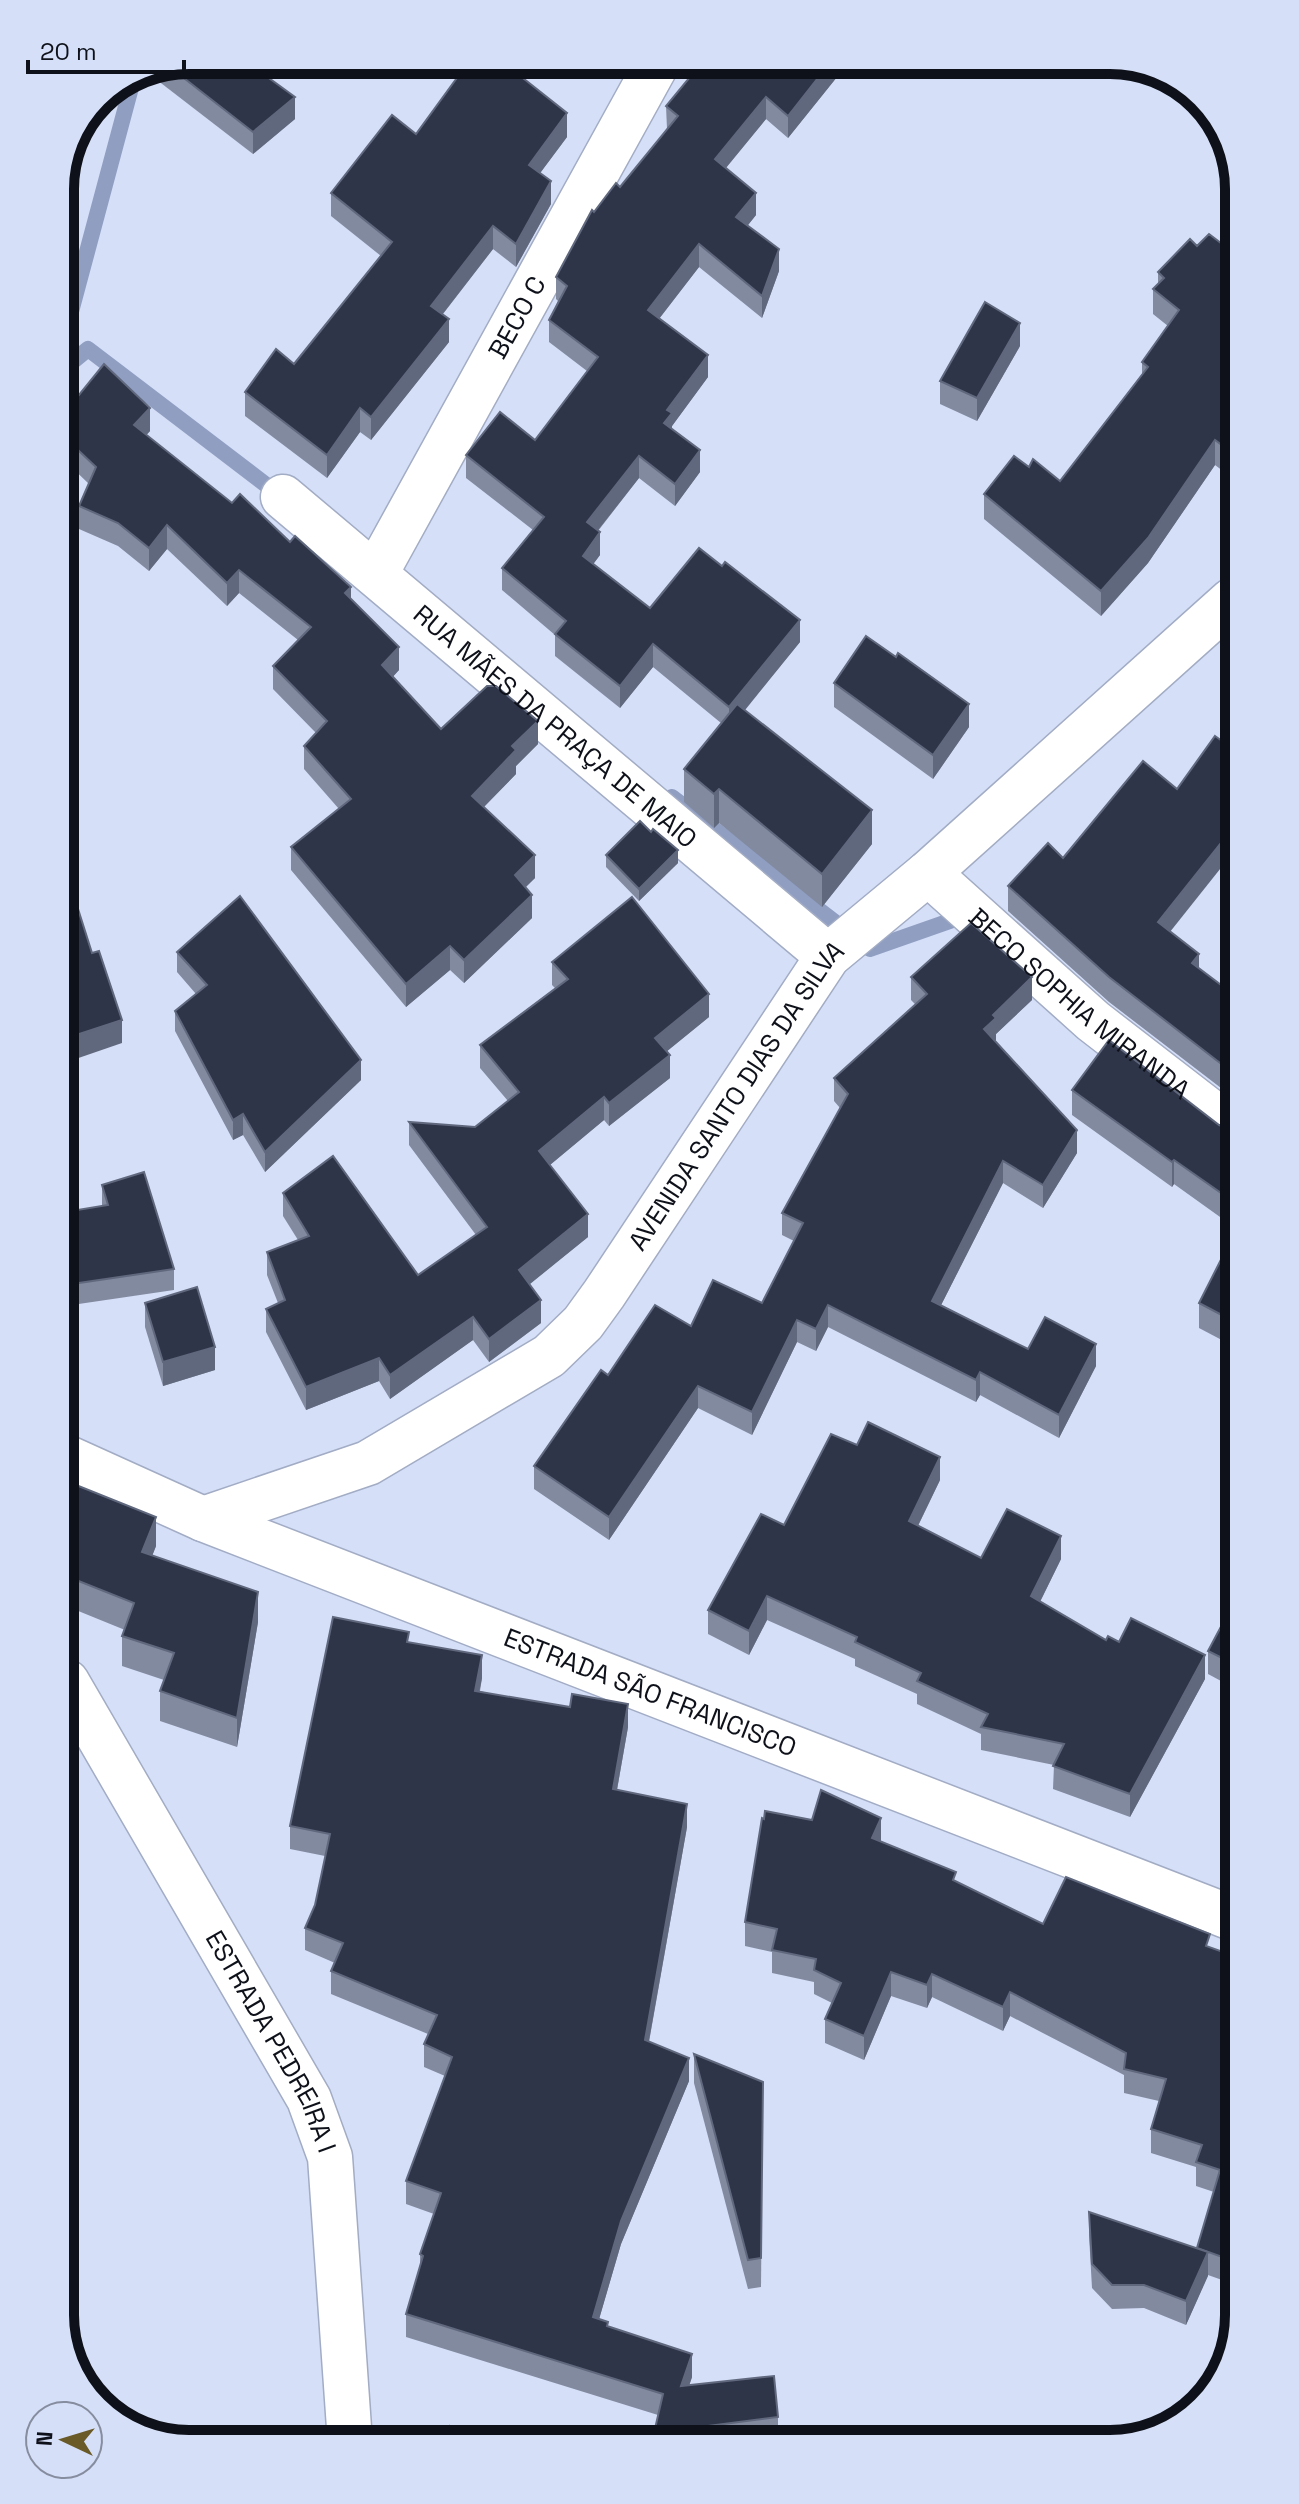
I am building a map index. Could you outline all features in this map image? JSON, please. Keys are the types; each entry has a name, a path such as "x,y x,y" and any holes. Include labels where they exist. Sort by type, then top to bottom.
{"street":[{"name":"BECO C","path":"376,573 651,74"},
{"name":"RUA MÃES DA PRAÇA DE MAIO","path":"283,497 828,956"},
{"name":"AVENIDA SANTO DIAS DA SILVA","path":"203,1519 368,1463 549,1356 583,1323 604,1294 828,956 928,873 1225,606"},
{"name":"BECO SOPHIA MIRANDA","path":"928,873 1093,1021 1225,1123"},
{"name":"ESTRADA SÃO FRANCISCO","path":"74,1461 203,1519 1225,1915"},
{"name":"ESTRADA PEDREIRA I","path":"74,1694 309,2099 330,2157 349,2430"}],"building":[{"path":"263,74 295,97 253,132 179,75"},
{"path":"460,74 518,74 567,113 529,165 551,181 516,244 493,226 431,306 449,319 371,417 360,408 327,455 245,392 276,349 294,364 392,242 331,193 392,115 416,134"},
{"path":"692,74 821,74 788,116 766,97 715,159 756,193 736,217 779,249 762,296 699,244 648,310 708,355 667,410 672,413 664,423 700,450 675,484 639,456 587,522 600,532 583,556 650,608 699,548 722,566 725,562 800,620 729,707 653,644 620,686 555,634 566,621 502,568 544,517 466,455 500,412 535,440 598,357 549,320 567,286 556,277 592,210 594,212 616,183 620,187 678,116 666,106"},
{"path":"1209,234 1225,246 1225,448 1215,440 1148,538 1101,591 984,494 1014,456 1029,467 1033,459 1060,481 1148,367 1142,362 1179,310 1153,289 1164,278 1158,272 1190,239 1197,246"},
{"path":"985,302 1020,323 977,398 940,381"},
{"path":"104,364 150,408 134,425 232,503 240,494 290,542 295,536 351,587 345,593 399,647 382,665 441,729 487,686 496,686 538,721 512,746 516,750 472,796 535,855 515,875 532,895 464,960 450,946 406,984 291,847 351,799 304,746 327,721 273,666 311,627 239,570 227,583 167,525 149,548 118,523 79,506 96,467 74,446 74,401"},
{"path":"866,636 896,657 898,653 969,704 933,755 834,683"},
{"path":"737,704 872,810 822,874 719,789 714,794 684,769"},
{"path":"1215,736 1225,743 1225,838 1158,922 1199,954 1192,963 1225,988 1225,1067 1109,977 1008,886 1048,843 1063,858 1143,761 1177,789"},
{"path":"640,821 678,850 639,889 606,855"},
{"path":"74,896 92,953 99,951 122,1020 74,1036"},
{"path":"240,896 361,1060 265,1152 243,1114 233,1120 175,1011 207,985 177,952"},
{"path":"632,897 709,994 655,1038 670,1055 609,1103 604,1097 539,1151 588,1214 519,1270 541,1300 489,1339 473,1317 390,1375 379,1358 306,1387 266,1309 285,1300 267,1252 309,1236 283,1193 333,1156 418,1275 487,1227 409,1122 475,1127 519,1092 480,1045 568,979 552,962"},
{"path":"971,923 1032,977 993,1015 996,1018 984,1029 1077,1130 1043,1185 1003,1161 932,1301 1028,1349 1045,1317 1096,1344 1059,1415 980,1372 976,1380 828,1305 816,1329 797,1320 752,1412 698,1386 609,1517 534,1466 601,1370 608,1375 655,1305 691,1326 713,1280 762,1303 803,1223 782,1213 848,1094 834,1078 927,994 911,977"},
{"path":"1109,1040 1225,1127 1225,1196 1174,1160 1172,1162 1072,1090"},
{"path":"144,1172 174,1269 74,1284 74,1211 108,1205 102,1185"},
{"path":"1225,1252 1225,1317 1199,1303"},
{"path":"197,1287 215,1347 163,1362 145,1303"},
{"path":"868,1422 940,1457 909,1521 981,1558 1007,1509 1061,1536 1031,1596 1106,1640 1108,1636 1119,1642 1131,1618 1205,1655 1130,1794 1053,1766 1064,1744 981,1727 988,1714 917,1681 921,1673 855,1642 857,1637 767,1596 749,1631 708,1610 761,1514 784,1525 831,1434 857,1445"},
{"path":"74,1484 156,1517 142,1552 258,1592 237,1718 160,1691 174,1653 122,1636 134,1603 74,1579"},
{"path":"333,1617 409,1632 407,1642 482,1655 475,1691 570,1707 572,1694 628,1704 613,1789 687,1804 645,2040 689,2058 621,2221 593,2317 608,2322 607,2326 692,2354 681,2386 774,2376 778,2417 655,2430 663,2394 406,2314 423,2256 420,2254 441,2193 406,2181 452,2057 424,2044 437,2015 331,1971 343,1943 305,1928 315,1905 330,1834 290,1826"},
{"path":"1225,1619 1225,1660 1208,1651"},
{"path":"821,1790 881,1818 872,1838 956,1872 953,1880 1043,1924 1066,1877 1210,1934 1206,1946 1225,1953 1225,2258 1197,2248 1220,2170 1196,2162 1202,2145 1151,2129 1166,2079 1124,2069 1126,2053 1010,1992 1003,2007 932,1974 927,1985 891,1972 864,2036 825,2019 841,1983 814,1970 816,1959 772,1950 777,1929 745,1922 765,1811 812,1820"},
{"path":"694,2054 763,2082 761,2258 748,2260"},
{"path":"1089,2212 1208,2252 1186,2301 1144,2285 1112,2285 1092,2264"}],"waterway":[{"path":"74,300 130,90"},
{"path":"74,360 88,349 282,497"},
{"path":"672,797 870,949 967,915"}]}
